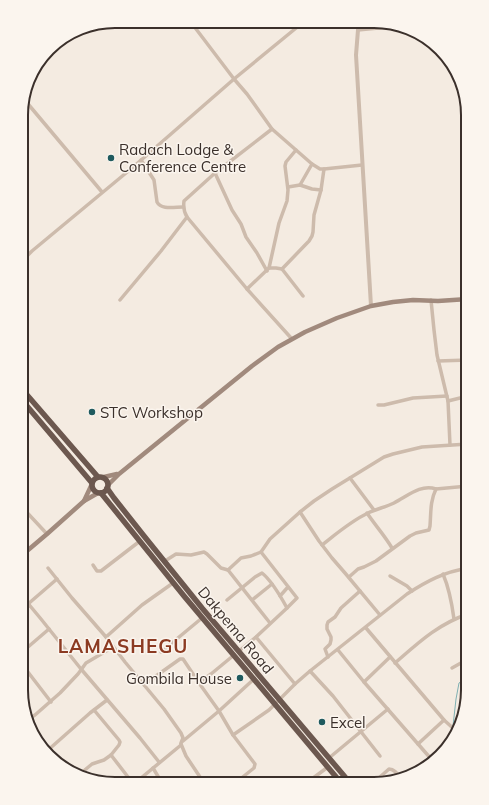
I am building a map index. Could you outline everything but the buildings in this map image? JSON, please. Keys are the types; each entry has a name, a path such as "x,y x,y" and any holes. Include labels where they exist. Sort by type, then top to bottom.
{"highway":[{"path":"28,398 107,482 108,487 105,491 100,493 94,491 92,485 28,407"},
{"path":"92,485 95,478 101,477"},
{"name":"Dakpema Road","path":"108,487 117,502 202,608 254,679 345,777"},
{"name":"Dakpema Road","path":"100,493 202,618 236,653 277,702 336,777"}],"main road":[{"path":"108,487 119,474 246,371 292,339 337,318 371,306 413,300 461,299"},
{"path":"101,477 119,474"},
{"path":"84,501 92,485"},
{"path":"28,550 84,501 100,493"}],"street":[{"path":"195,28 247,94 272,129 312,164 320,169 362,165"},
{"path":"28,255 141,160 234,78 297,28"},
{"path":"371,306 356,55 358,30 377,28"},
{"path":"29,105 102,192"},
{"path":"272,129 215,173 184,201 183,207 187,217 247,289 292,339"},
{"path":"268,270 279,223 287,201 288,187 285,166 286,162 296,150"},
{"path":"141,160 154,180 156,202 159,206 183,207"},
{"path":"300,185 312,164"},
{"path":"282,269 312,236 314,215 321,190 324,169"},
{"path":"215,173 246,237 268,270"},
{"path":"288,187 300,185 321,190"},
{"path":"120,300 158,255 187,217"},
{"path":"247,289 268,270 276,268 282,269 303,296"},
{"path":"432,300 438,361 447,399 450,445"},
{"path":"438,361 461,360"},
{"path":"378,404 384,406 413,398 447,399 461,397"},
{"path":"228,570 241,558 260,552 270,539 300,512 326,493 389,455 422,447 461,444"},
{"path":"350,478 374,510"},
{"path":"322,545 367,513 394,503 419,489 429,487 436,489 461,487"},
{"path":"349,577 358,569 376,561 410,536 430,529 432,500 436,489"},
{"path":"300,512 332,558 380,615"},
{"path":"367,513 392,548"},
{"path":"28,514 47,534"},
{"path":"93,565 97,571 101,571 140,541"},
{"path":"164,561 176,554 204,552 221,568 228,570 270,623"},
{"path":"199,683 256,637 297,598 260,552"},
{"path":"48,568 106,637 113,648 164,709 181,733 183,738 180,743 181,744 142,777"},
{"path":"233,735 259,717 310,671 412,591 422,584 443,574 461,569"},
{"path":"227,600 262,573 272,584 287,608"},
{"path":"443,574 448,586 454,619"},
{"path":"390,576 407,586 412,591"},
{"path":"57,579 29,605 159,762"},
{"path":"106,637 142,606 173,583"},
{"path":"252,600 272,584"},
{"path":"280,596 288,587"},
{"path":"328,657 325,649 330,644 331,640 327,629 328,622 335,617 341,608 360,591"},
{"path":"395,663 421,640 441,626 461,616"},
{"path":"161,652 202,618"},
{"path":"366,628 444,720 453,728"},
{"path":"28,647 49,629"},
{"path":"256,637 296,684"},
{"path":"33,717 51,702 70,683 82,670 86,662 113,648"},
{"path":"338,650 429,757"},
{"path":"364,682 390,657"},
{"path":"144,685 180,659 184,660 220,711 233,735 255,764 254,768 243,777"},
{"path":"452,668 461,663"},
{"path":"310,671 333,696 380,756"},
{"path":"28,672 51,702"},
{"path":"180,743 220,711 254,679"},
{"path":"50,748 107,700"},
{"path":"329,758 388,709"},
{"path":"84,771 92,764 104,760 111,755 120,742 94,710"},
{"path":"418,744 444,720"},
{"path":"180,743 198,777"},
{"path":"111,755 128,777"},
{"path":"314,777 328,767"},
{"path":"152,768 158,777"},
{"path":"381,776 389,769 392,769 397,773"}],"waterway":[{"path":"453,726 456,699 459,683 461,682"}],"place":[{"name":"Radach Lodge & Conference Centre","path":"111,158"},
{"name":"STC Workshop","path":"92,412"},
{"name":"Gombila House","path":"240,678"},
{"name":"Excel","path":"322,722"}],"district":[{"name":"LAMASHEGU","path":"123,646"}]}
